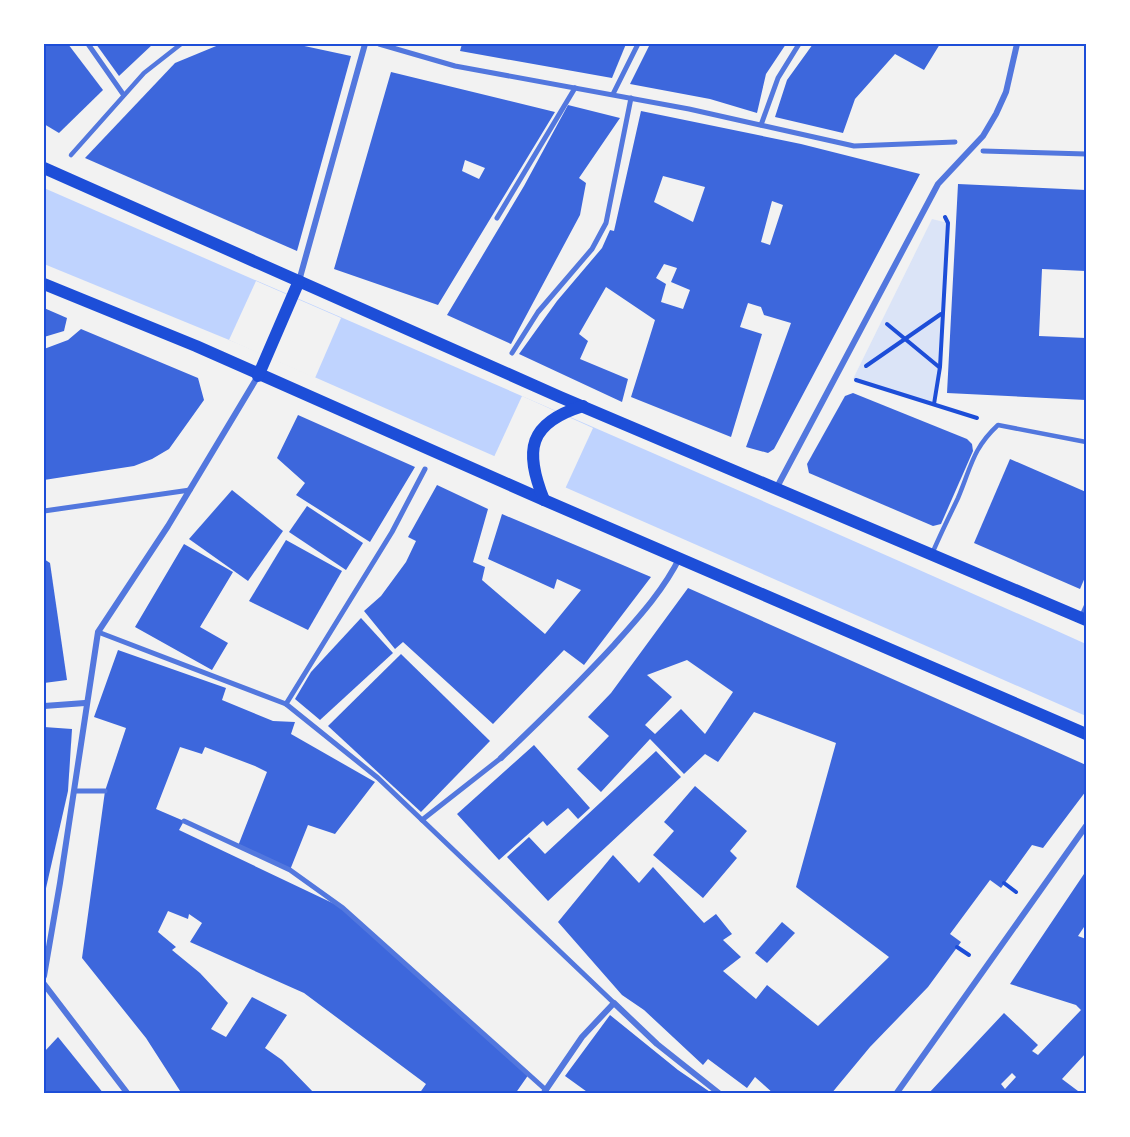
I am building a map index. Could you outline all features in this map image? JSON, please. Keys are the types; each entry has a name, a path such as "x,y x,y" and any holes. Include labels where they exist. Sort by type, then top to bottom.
{"main road":[{"path":"44,168 583,406 1083,619"},
{"path":"258,375 299,280"},
{"path":"44,285 196,346 544,500 1086,734"},
{"path":"544,500 532,454 534,441 549,420 560,413 583,406"}],"street":[{"path":"88,44 123,94"},
{"path":"299,280 356,84 365,44"},
{"path":"379,44 454,66 614,94 854,146 955,142"},
{"path":"614,94 638,44"},
{"path":"761,125 778,78 799,44"},
{"path":"776,489 938,184 983,136 996,114 1006,92 1017,44"},
{"path":"497,218 575,88"},
{"path":"512,353 538,312 592,249 606,223 631,98"},
{"path":"983,151 1086,154"},
{"path":"44,976 98,632 190,490 258,375"},
{"path":"286,704 392,532 425,469"},
{"path":"44,511 190,490"},
{"path":"422,820 501,759 570,693 645,610 670,577 680,557"},
{"path":"98,632 286,704 378,778 657,1044 720,1094"},
{"path":"44,706 86,703"},
{"path":"75,790 105,791"},
{"path":"184,821 290,870 343,908 545,1091 582,1037 614,1003"},
{"path":"896,1094 1086,826"},
{"path":"44,984 128,1094"}],"lane":[{"path":"71,155 123,94 163,55 181,44"},
{"path":"931,554 958,496 973,454 982,439 998,425 1086,441"},
{"path":"1083,619 1086,606"}],"path":[{"path":"934,404 940,367 948,224 942,210"},
{"path":"857,372 942,313"},
{"path":"886,323 940,367"},
{"path":"853,379 998,425"},
{"path":"1004,883 1017,892"},
{"path":"957,947 970,956"}],"shaded area":[{"path":"932,219 948,223 940,367 934,404 853,379"}],"water":[{"path":"44,188 1086,644 1086,716 239,344 44,264"}],"pier":[{"path":"256,281 341,318 315,378 229,340"},
{"path":"522,396 593,428 565,489 494,457"}],"building":[{"path":"44,44 68,44 103,90 59,133 44,124"},
{"path":"96,44 153,44 119,76"},
{"path":"221,44 295,44 351,56 297,251 85,158 175,63"},
{"path":"462,44 626,44 612,78 460,51"},
{"path":"650,44 786,44 766,74 757,113 710,99 630,84"},
{"path":"813,44 940,44 924,70 895,54 855,99 843,133 775,117 787,80"},
{"path":"391,72 555,112 438,305 334,269","holes":["465,160 485,168 479,179 462,171"]},
{"path":"568,105 620,118 579,178 586,183 580,215 511,344 447,315 524,186"},
{"path":"641,111 801,144 920,174 774,449 768,453 746,447 791,323 764,315 761,307 748,303 740,327 762,334 731,437 631,397 655,320 606,287 579,334 588,341 580,359 628,379 622,402 519,354 557,301 602,248 610,230 614,231","holes":["663,176 705,187 693,222 654,202","772,201 783,205 770,245 761,242","664,264 677,268 671,282 690,290 683,309 661,302 666,284 656,278"]},
{"path":"958,184 1086,190 1086,271 1042,269 1039,336 1086,338 1086,400 947,393"},
{"path":"44,308 67,318 64,331 44,337"},
{"path":"81,329 198,378 204,400 169,449 152,459 134,466 44,480 44,349 68,340"},
{"path":"853,393 967,439 972,444 973,451 941,524 933,526 809,473 807,464 845,396"},
{"path":"298,415 415,467 370,542 296,495 305,483 277,458"},
{"path":"1010,459 1086,492 1086,575 1080,589 974,543"},
{"path":"437,485 488,509 473,562 485,567 482,580 545,634 581,590 557,579 554,589 488,559 502,514 651,577 584,665 564,650 493,724 403,642 395,649 364,611 381,596 406,562 416,541 408,537"},
{"path":"232,490 283,531 248,581 189,539"},
{"path":"307,506 363,543 346,570 289,532"},
{"path":"286,540 342,571 308,630 249,601"},
{"path":"184,544 233,572 200,627 228,643 212,670 135,627"},
{"path":"44,559 50,563 67,680 44,683"},
{"path":"688,588 1086,765 1086,791 1043,848 1032,845 1001,888 990,880 950,934 961,942 928,987 870,1047 831,1094 774,1094 755,1077 747,1088 708,1059 703,1065 644,1010 622,995 558,922 613,855 639,883 653,867 704,923 716,914 732,934 723,940 741,957 723,971 756,999 767,985 818,1026 889,957 796,887 836,743 754,712 718,762 705,754 684,774 650,739 601,792 577,769 609,736 588,717 611,693","holes":["687,660 733,692 705,734 681,709 655,734 645,725 672,697 647,675"]},
{"path":"361,618 393,653 320,720 295,699 311,672"},
{"path":"118,650 226,688 222,700 273,721 295,722 291,734 375,782 335,834 308,825 290,870 238,846 267,772 255,766 205,747 202,754 180,747 156,809 184,821 179,830 343,908 529,1074 515,1094 419,1094 426,1084 304,993 190,942 202,923 189,914 188,919 168,911 158,932 176,947 172,950 200,973 228,1003 211,1029 226,1037 252,997 287,1015 265,1048 282,1060 315,1094 182,1094 146,1038 82,958 105,791 126,728 94,717"},
{"path":"401,654 490,741 421,812 328,726"},
{"path":"44,727 72,729 68,791 44,897"},
{"path":"534,745 590,808 578,819 568,808 547,826 543,821 499,860 457,814"},
{"path":"656,751 681,777 548,901 507,857 529,837 545,854"},
{"path":"695,786 747,831 730,851 737,858 703,898 653,855 674,831 664,822"},
{"path":"1086,871 1086,924 1078,936 1086,939 1086,1053 1062,1079 1082,1094 928,1094 1004,1013 1038,1045 1032,1051 1038,1055 1081,1010 1076,1005 1010,984","holes":["1012,1073 1016,1077 1005,1089 1001,1084"]},
{"path":"782,922 795,933 767,963 755,953"},
{"path":"610,1015 678,1070 713,1094 590,1094 565,1076"},
{"path":"58,1037 104,1094 44,1094 44,1052"}]}
